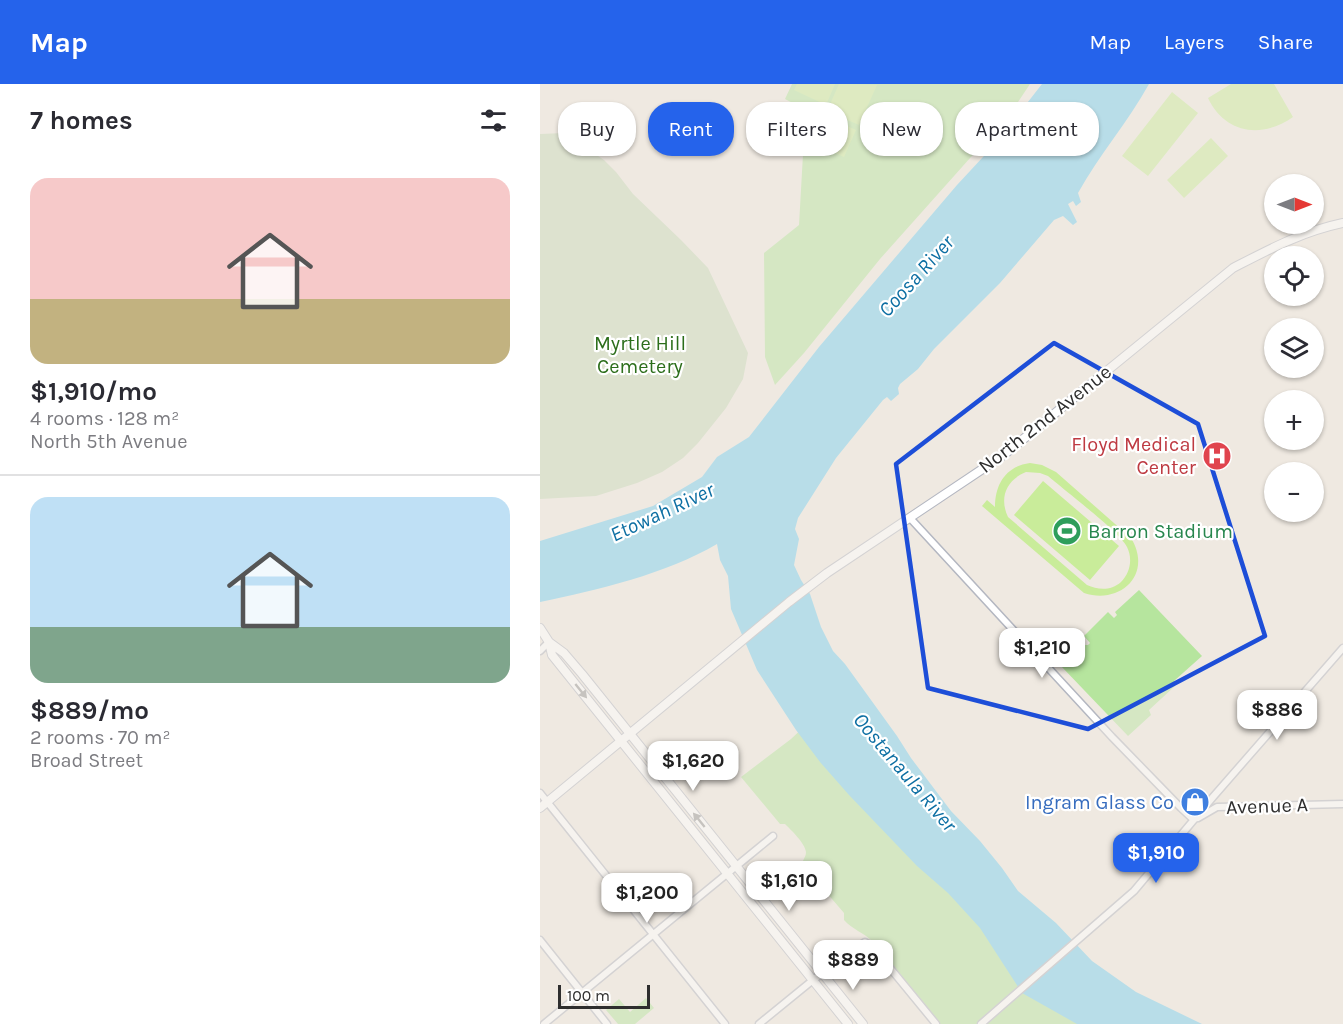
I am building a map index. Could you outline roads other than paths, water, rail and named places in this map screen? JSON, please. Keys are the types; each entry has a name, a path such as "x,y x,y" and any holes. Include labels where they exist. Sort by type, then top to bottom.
{"main road":[{"name":"North 2nd Avenue","path":"540,808 827,573 1017,444 1233,268 1296,236 1343,223"},
{"path":"540,628 549,642 552,655 848,1024"},
{"path":"549,642 564,653 863,1024"}],"street":[{"path":"910,518 1112,737 1194,820"},
{"path":"540,651 549,642"},
{"path":"981,1024 1134,891 1343,648"},
{"path":"540,793 724,1024"},
{"name":"Avenue A","path":"1194,820 1217,807 1343,804"},
{"path":"544,1024 773,836"},
{"path":"540,940 607,1024"},
{"path":"759,1024 865,942 872,946 936,1024"}],"water":[{"path":"1042,84 1149,84 1078,193 1081,202 1076,206 1073,201 1068,204 1077,222 1073,225 1063,216 1054,220 1000,283 934,349 918,369 900,384 899,394 891,401 887,397 883,400 836,458 798,518 795,529 799,539 794,565 810,594 821,627 833,651 845,664 951,811 980,841 1018,891 1056,923 1092,961 1136,992 1202,1024 1077,1024 1022,993 980,928 849,795 796,730 757,670 731,609 728,576 720,560 717,544 676,564 631,580 540,602 540,541 653,506 702,477 717,457 749,437 819,347 984,156 1099,156 1099,102 1028,102"}],"place":[{"name":"Floyd Medical Center","path":"1217,456"},
{"name":"Barron Stadium","path":"1067,531"},
{"name":"Ingram Glass Co","path":"1195,802"}],"water label":[{"name":"Coosa River","path":"916,276"},
{"name":"Etowah River","path":"662,512"},
{"name":"Oostanaula River","path":"905,772"}],"park label":[{"name":"Myrtle Hill Cemetery","path":"640,354"}]}
